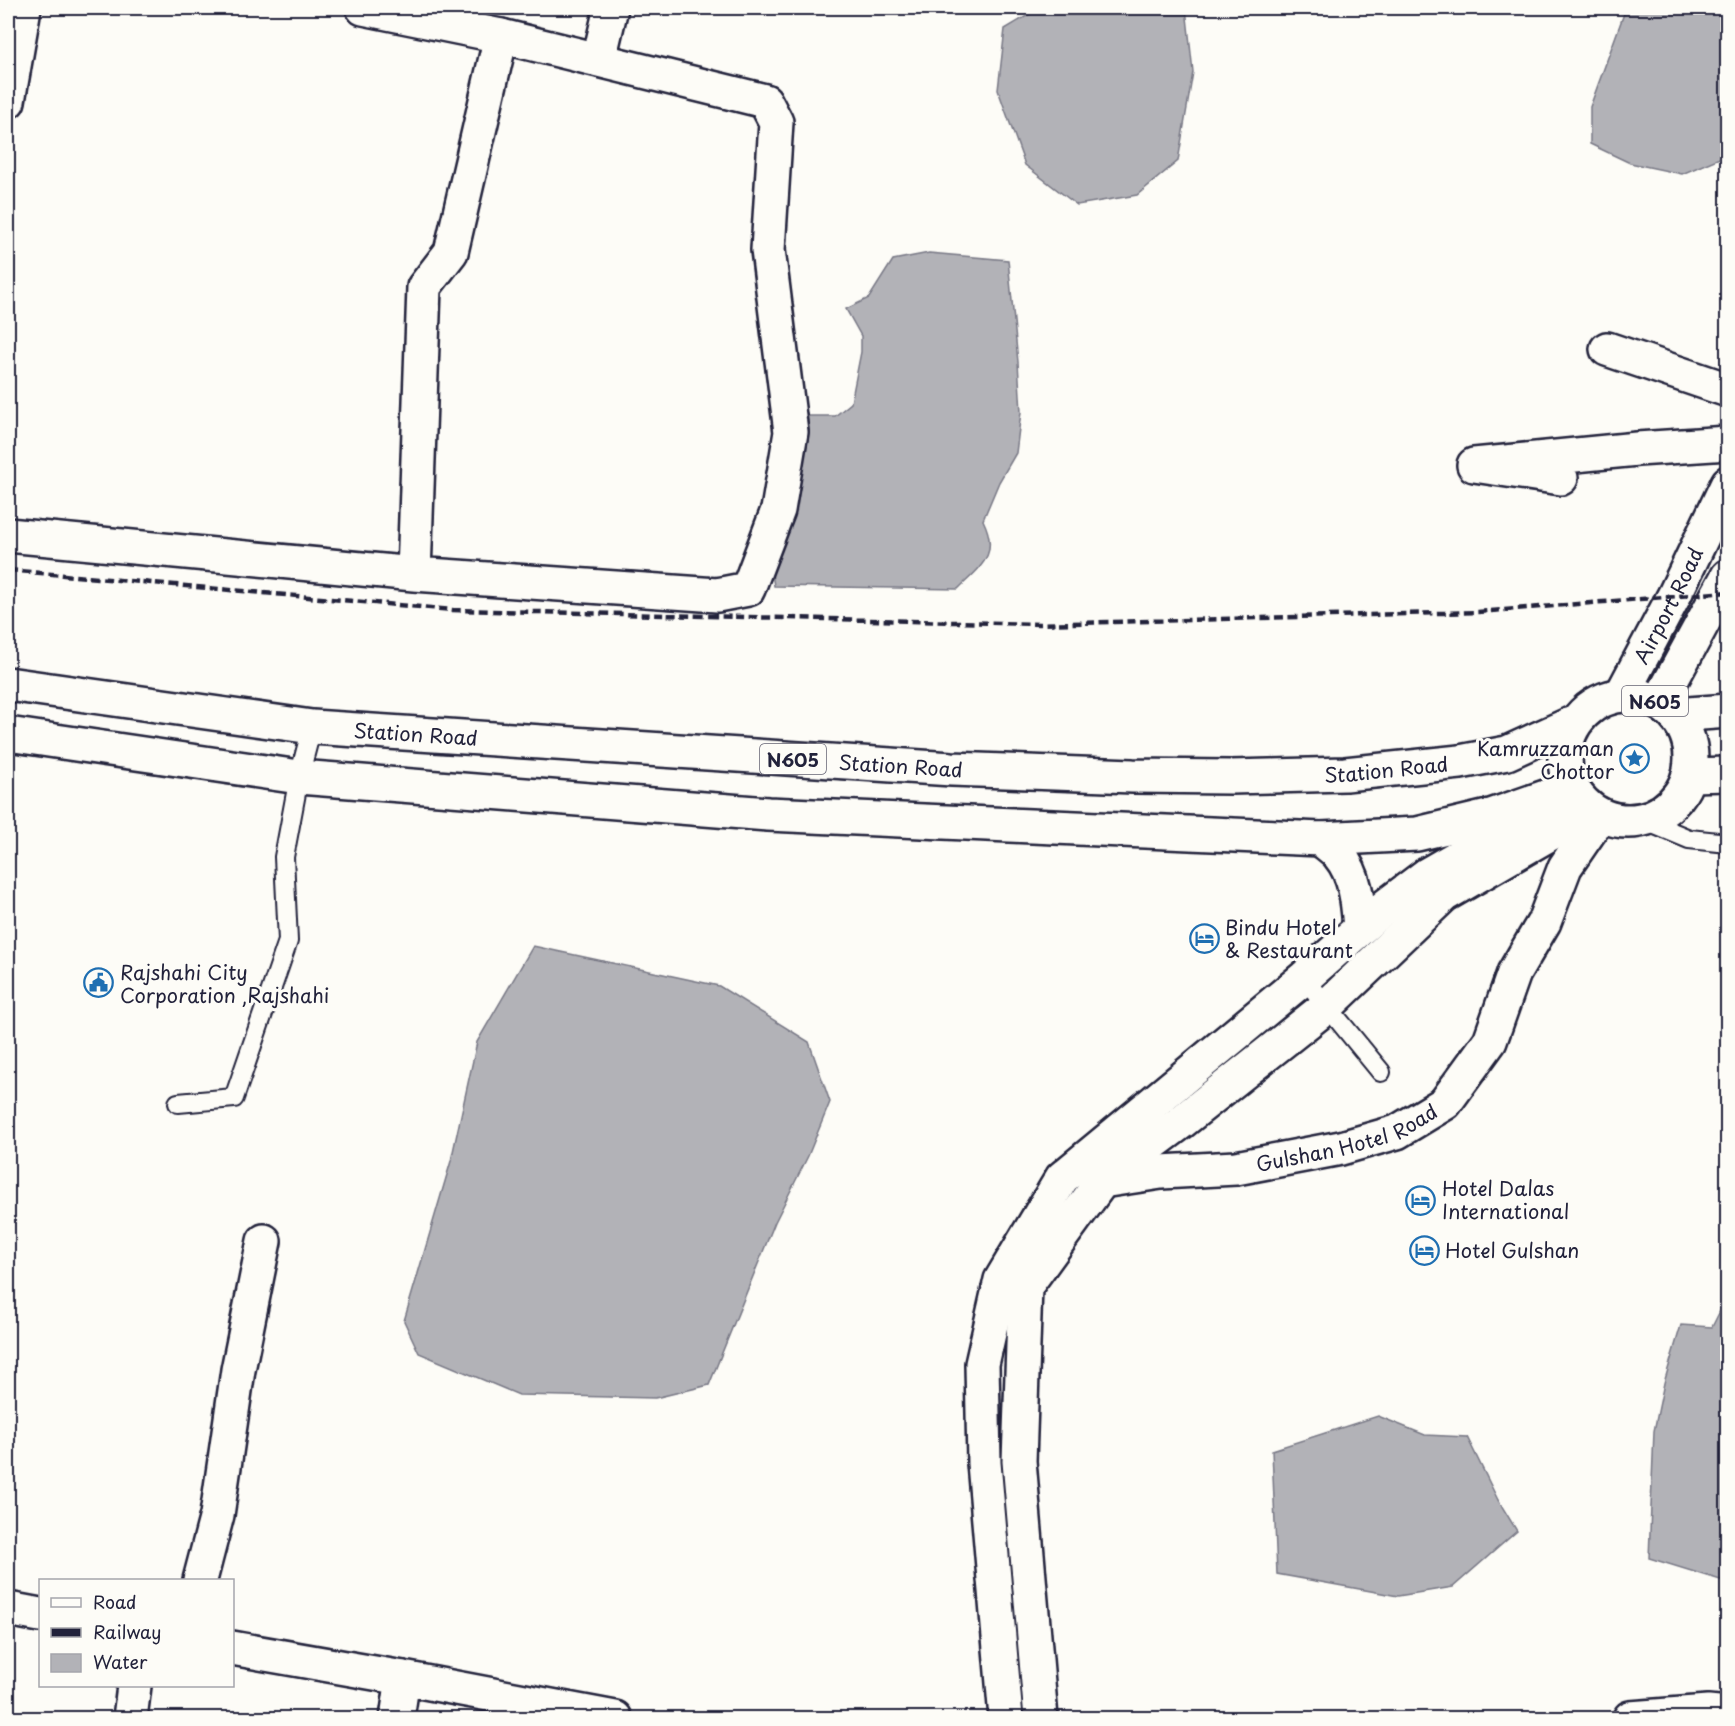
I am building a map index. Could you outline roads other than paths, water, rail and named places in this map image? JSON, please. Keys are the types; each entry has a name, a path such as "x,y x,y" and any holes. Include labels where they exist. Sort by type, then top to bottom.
{"main road":[{"path":"8,101 24,8"},
{"path":"8,535 414,574 717,595 748,590 778,510 791,432 768,250 776,122 765,101 501,36 363,8"},
{"path":"599,59 611,8"},
{"path":"414,574 424,287 451,252 501,36"},
{"path":"1607,350 1728,390"},
{"path":"1561,478 1474,465 1636,449 1728,443"},
{"name":"Airport Road","path":"1622,694 1674,596 1728,483"},
{"name":"Airport Road","path":"1667,709 1728,576"},
{"name":"Station Road","path":"8,684 312,728 952,769 1122,776 1231,777 1345,774 1460,762 1507,753 1575,722"},
{"name":"N605","path":"1584,801 1565,772 1564,755 1567,738 1575,722 1588,708 1604,699 1622,694 1641,696 1667,709 1686,733 1692,754 1690,775"},
{"path":"1667,709 1728,711"},
{"path":"8,734 299,777 768,814 1321,839 1417,834 1488,817 1584,801 1622,821 1643,820 1664,810 1672,803 1680,795 1690,775 1728,774"},
{"path":"1006,1719 984,1463 982,1364 1001,1280 1062,1178 1304,978 1360,928 1428,874 1584,801"},
{"path":"1041,1719 1019,1461 1025,1287 1102,1181 1326,1008 1444,895 1584,801"},
{"name":"Gulshan Hotel Road","path":"1062,1178 1102,1181 1161,1172 1236,1168 1341,1148 1396,1132 1445,1102 1490,1041 1514,973 1544,922 1565,867 1584,801"},
{"path":"1321,839 1339,855 1351,875 1357,897 1360,928"},
{"path":"201,1579 217,1515 238,1370 264,1241"},
{"path":"8,1609 39,1615"},
{"path":"234,1648 615,1719"},
{"path":"397,1719 403,1678"},
{"path":"130,1719 134,1687"},
{"path":"1630,1719 1708,1712 1728,1714"}],"lane":[{"path":"178,1103 234,1098 288,941 284,857 299,777 312,728"},
{"path":"1643,820 1689,839 1728,843"},
{"path":"1304,978 1326,1008 1381,1072"}],"water":[{"path":"1040,8 1186,8 1193,72 1178,161 1137,195 1077,205 1025,165 998,90 1005,29"},
{"path":"1626,8 1727,8 1728,148 1722,157 1682,174 1630,163 1590,144 1590,107"},
{"path":"929,253 1008,260 1021,412 1016,453 999,482 983,520 990,542 986,559 958,589 774,586 772,573 803,416 835,416 851,403 861,352 861,336 846,309 869,298 893,260"},
{"path":"533,946 719,986 809,1042 830,1102 808,1156 775,1222 709,1385 655,1398 519,1395 419,1353 404,1321 451,1161 477,1042"},
{"path":"1727,1297 1727,1582 1649,1558 1654,1431 1664,1383 1681,1325 1712,1327"},
{"path":"1378,1416 1425,1435 1467,1437 1498,1500 1517,1531 1453,1587 1398,1596 1277,1574 1272,1450"}],"railway":[{"path":"8,570 453,610 1039,624 1478,612 1728,592"}],"place":[{"name":"Kamruzzaman Chottor","path":"1635,759"},
{"name":"Bindu Hotel & Restaurant","path":"1204,938"},
{"name":"Rajshahi City Corporation ,Rajshahi","path":"99,983"},
{"name":"Hotel Dalas International","path":"1421,1200"},
{"name":"Hotel Gulshan","path":"1424,1250"}]}
